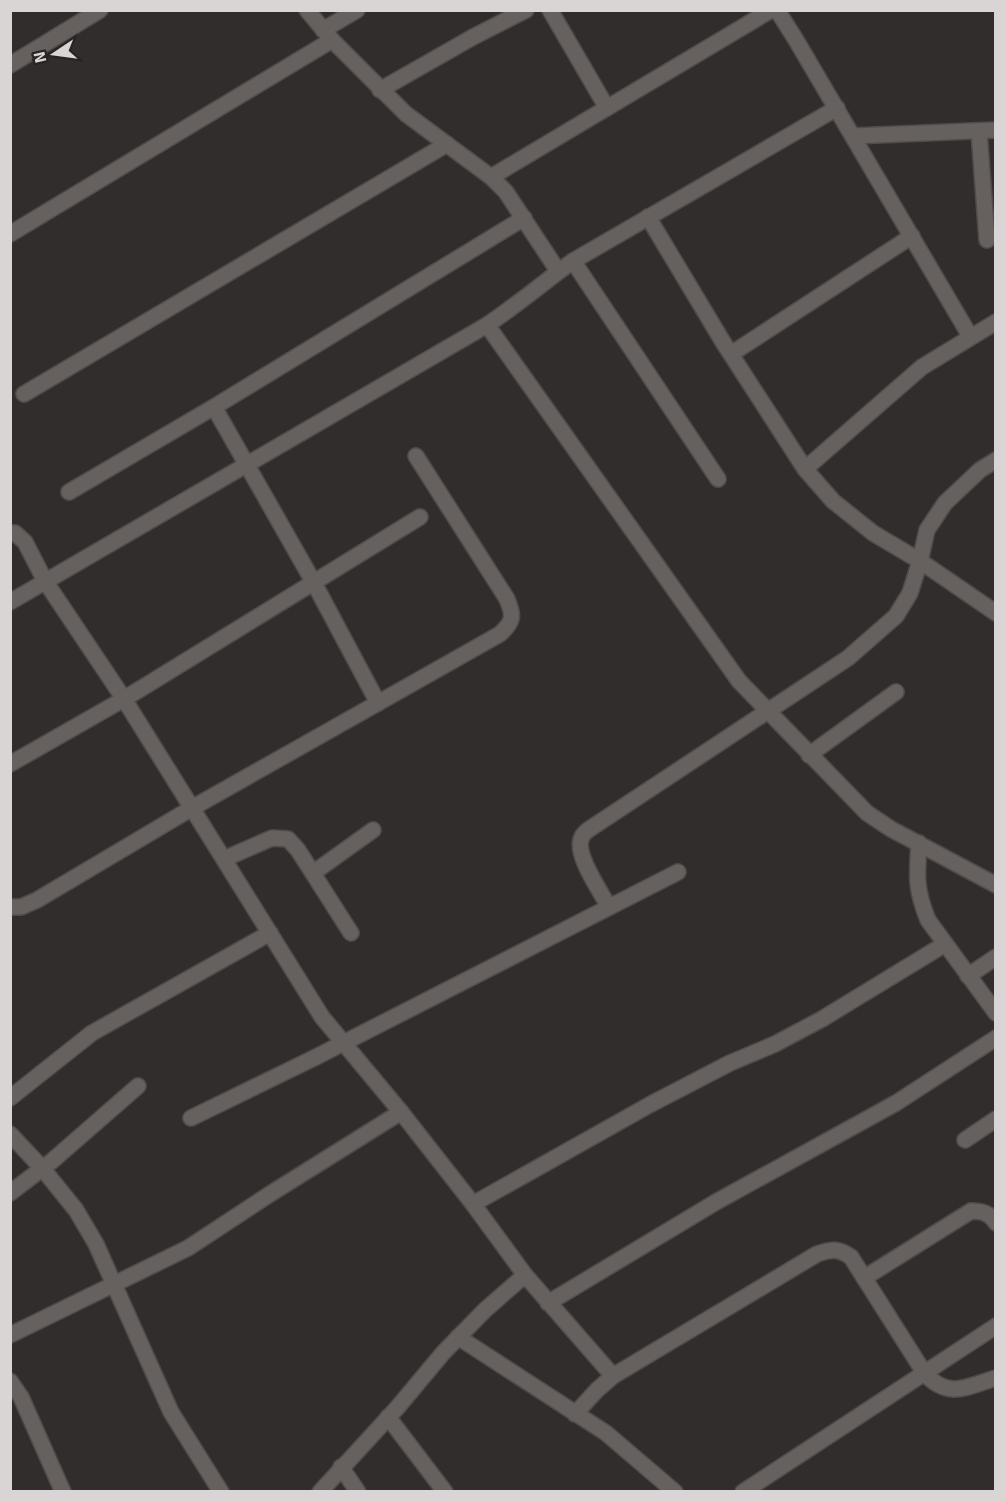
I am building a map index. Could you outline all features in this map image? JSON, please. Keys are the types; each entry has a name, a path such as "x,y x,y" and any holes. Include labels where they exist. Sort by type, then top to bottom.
{"street":[{"path":"10,65 100,10"},
{"path":"307,10 380,90 406,114 491,177 506,192 558,271"},
{"path":"10,234 327,34 357,10"},
{"path":"380,90 526,10"},
{"path":"550,10 607,108"},
{"path":"491,177 771,10"},
{"path":"777,10 970,336"},
{"path":"10,602 487,325 515,307 573,261 837,108"},
{"path":"853,135 996,130"},
{"path":"979,131 987,240"},
{"path":"24,394 447,144"},
{"path":"648,217 731,354 805,469 833,501 873,533 994,610"},
{"path":"69,492 214,407 524,218"},
{"path":"731,354 912,236"},
{"path":"573,261 718,479"},
{"path":"805,469 922,368 970,336 996,322"},
{"path":"487,325 739,681 867,813 891,829 996,885"},
{"path":"214,407 314,583 378,703"},
{"path":"10,907 21,907 37,900 192,808 500,634 510,625 513,612 507,599 416,456"},
{"path":"609,907 586,865 580,849 581,837 588,830 848,658 896,616 910,593 927,531 945,503 980,470 996,460"},
{"path":"10,764 124,699 420,517"},
{"path":"10,533 15,532 25,542 45,581 124,699 322,1017 401,1112 525,1275 613,1376"},
{"path":"809,755 896,692"},
{"path":"313,873 373,830"},
{"path":"224,859 272,838 288,838 351,933"},
{"path":"920,843 916,883 928,920 996,1013"},
{"path":"191,1118 678,872"},
{"path":"10,1098 92,1033 270,933"},
{"path":"473,1204 671,1094 730,1063 776,1044 945,944"},
{"path":"968,976 996,957"},
{"path":"548,1303 716,1202 896,1103 996,1038"},
{"path":"10,1193 138,1086"},
{"path":"10,1335 188,1248 401,1112"},
{"path":"965,1140 996,1119"},
{"path":"10,1134 42,1168 76,1210 96,1244 171,1412 221,1491"},
{"path":"864,1278 971,1211 982,1211 992,1217 996,1223"},
{"path":"575,1414 613,1376 817,1254 831,1249 842,1250 851,1257 925,1374 936,1385 949,1389 964,1388 996,1378"},
{"path":"320,1491 388,1418 458,1337 525,1275"},
{"path":"743,1491 996,1326"},
{"path":"458,1337 606,1433 675,1491"},
{"path":"10,1381 21,1397 63,1491"},
{"path":"388,1418 446,1491"},
{"path":"341,1467 358,1491"}]}
